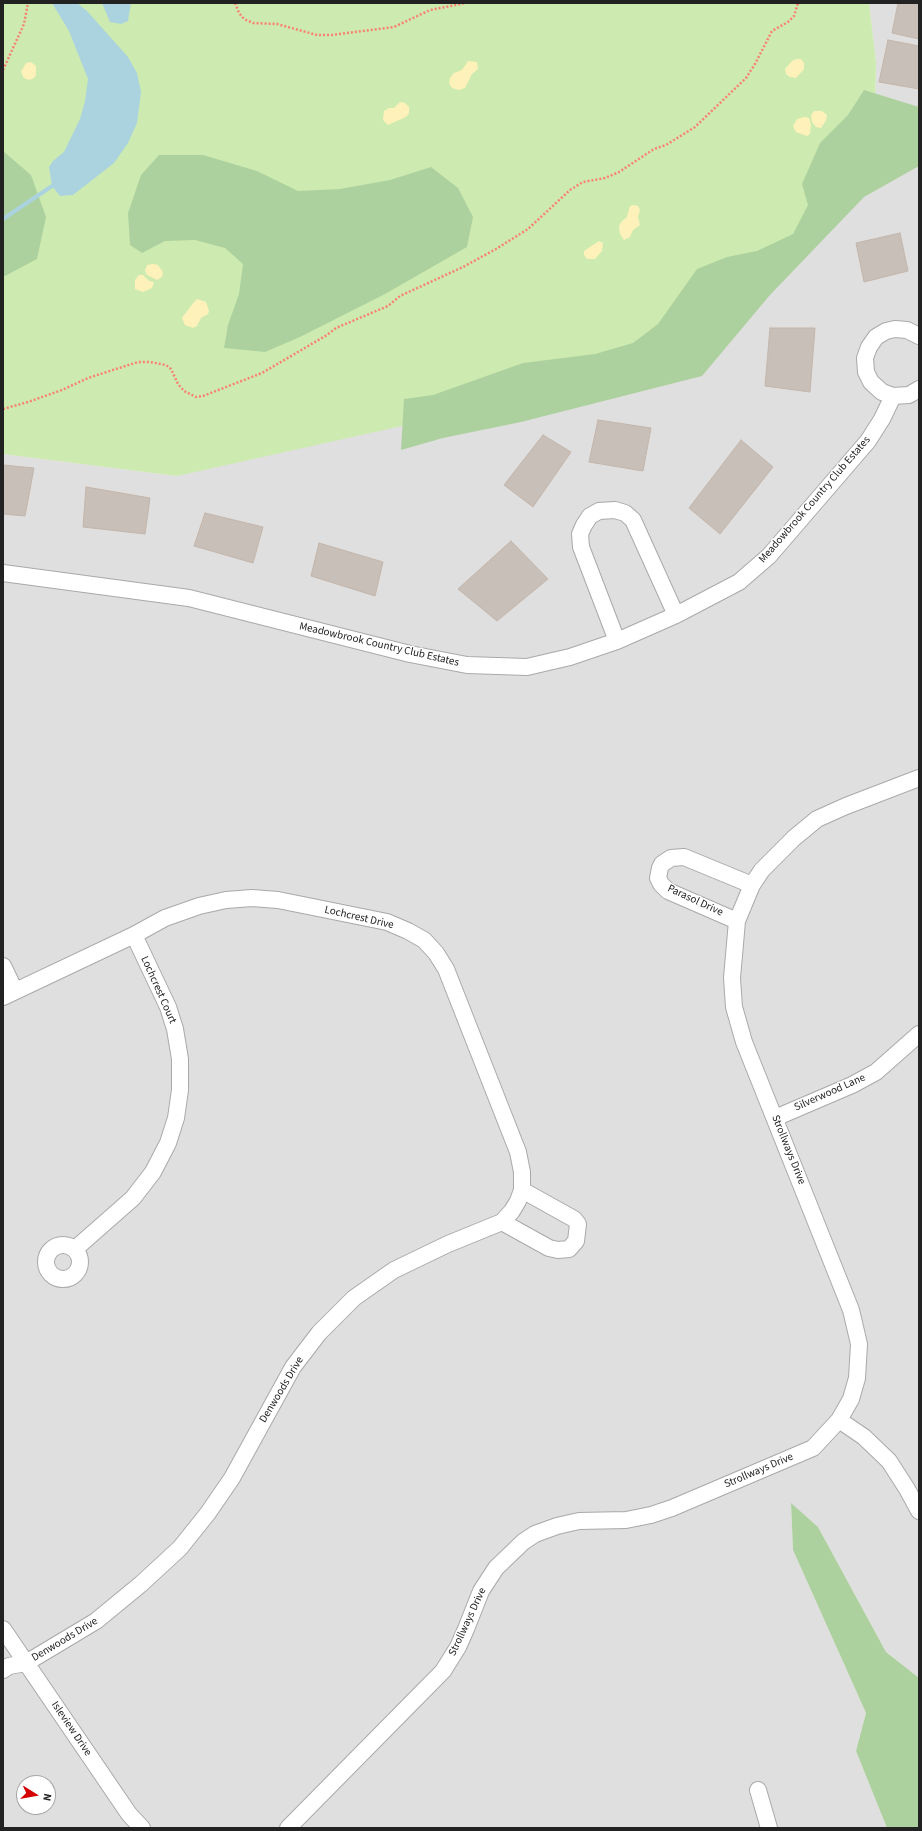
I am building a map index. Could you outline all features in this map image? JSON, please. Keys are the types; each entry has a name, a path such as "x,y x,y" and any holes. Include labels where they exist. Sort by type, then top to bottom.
{"street":[{"path":"919,336 907,330 895,329 886,331 876,337 868,347 865,358 866,372 871,382 882,392 893,396 909,395 919,389"},
{"name":"Meadowbrook Country Club Estates","path":"3,573 189,598 410,654 468,665 527,667 570,658 617,641 676,615 739,582 769,556 868,441 882,419 893,396"},
{"path":"617,641 581,547 580,534 584,525 590,516 599,511 615,510 625,513 633,520 676,615"},
{"name":"Parasol Drive","path":"752,885 684,857 671,858 662,864 658,878 661,884 668,891 737,921 752,885 777,854 817,819 846,806 919,778"},
{"name":"Lochcrest Drive","path":"9,994 134,935 165,918 199,906 226,900 252,898 278,900 387,922 408,931 424,940 436,953 446,969 518,1152 522,1172 522,1190 512,1211 502,1222"},
{"name":"Strollways Drive","path":"288,1828 442,1671 458,1647 481,1591 496,1568 523,1542 535,1534 564,1524 579,1521 626,1520 651,1515 672,1508 813,1448 839,1420 851,1399 857,1378 859,1344 851,1310 744,1042 734,1007 732,978 737,921"},
{"name":"Lochcrest Court","path":"76,1249 133,1198 153,1172 168,1143 176,1118 180,1090 180,1059 175,1029 168,1007 134,935"},
{"path":"3,966 9,994"},
{"name":"Silverwood Lane","path":"775,1118 852,1085 876,1072 919,1034"},
{"path":"502,1222 554,1249 569,1249 576,1241 578,1224 574,1219 522,1190"},
{"name":"Denwoods Drive","path":"3,1670 10,1666 26,1663 96,1621 141,1584 180,1548 208,1513 232,1478 293,1367 319,1333 354,1298 394,1270 448,1244 502,1222"},
{"path":"839,1420 864,1437 889,1461 919,1511"},
{"name":"Isleview Drive","path":"3,1629 129,1814 142,1828"},
{"path":"758,1790 769,1828"}],"path":[{"path":"3,70 24,24 28,3"},
{"path":"236,3 239,13 244,19 253,23 277,24 318,35 332,35 394,27 430,10 466,3"},
{"path":"3,409 28,402 62,390 88,378 138,362 150,362 166,365 171,370 184,392 196,397 203,396 272,368 336,328 388,306 400,296 463,267 496,249 528,229 570,190 583,182 606,178 619,172 654,149 666,144 695,127 746,78 772,31 788,22 794,16 798,3"}],"shaded area":[{"path":"869,3 919,3 919,1678 886,1652 818,1527 791,1504 793,1550 866,1713 856,1751 887,1828 3,1828 3,454 177,476 874,161 876,62"}],"green space":[{"path":"3,3 869,3 876,62 874,161 703,359 177,476 3,454"},
{"path":"864,90 919,107 919,166 864,197 770,295 702,376 521,422 443,438 401,450 404,399 433,395 523,363 595,354 633,343 658,324 697,269 727,257 757,251 793,234 808,205 802,184 820,143 848,115"},
{"path":"3,151 31,175 46,217 37,259 3,277"},
{"path":"159,155 203,155 257,171 298,191 340,189 390,180 431,167 458,188 473,217 467,247 385,294 300,337 265,352 224,348 228,325 239,294 243,264 225,248 195,240 165,241 142,253 130,245 128,213 141,175"},
{"path":"791,1503 818,1527 886,1652 919,1678 919,1828 887,1828 856,1751 866,1713 793,1550"}],"sand":[{"path":"801,59 804,63 804,69 796,78 790,77 786,74 785,69 792,61"},
{"path":"468,61 477,62 478,69 472,74 465,88 459,90 452,88 449,83 450,78 454,73 462,70"},
{"path":"31,62 36,66 36,75 34,78 29,80 24,78 21,72 26,63"},
{"path":"400,102 405,103 409,107 409,113 406,117 388,125 383,120 384,111 389,108 394,108"},
{"path":"814,111 822,111 827,115 821,128 816,127 812,122 811,115"},
{"path":"805,117 809,118 811,124 810,134 807,136 796,132 793,126 797,119"},
{"path":"630,206 638,206 640,210 638,217 640,225 633,230 630,237 624,240 620,234 619,226 627,217"},
{"path":"599,241 603,243 602,251 595,259 587,259 584,255 584,251"},
{"path":"147,265 158,265 163,272 162,277 157,280 147,275 145,271"},
{"path":"139,275 143,275 149,281 154,282 152,288 143,292 135,289 135,280"},
{"path":"197,299 206,302 209,311 208,314 201,318 197,326 193,328 185,325 182,318"}],"water":[{"path":"52,3 77,3 87,11 128,57 137,73 141,92 137,123 128,143 114,163 73,195 60,196 52,186 49,167 53,161 64,152 80,119 85,101 88,79 69,31"},
{"path":"102,3 131,3 128,21 121,24 110,22"}],"building":[{"path":"898,3 919,3 919,39 892,33"},
{"path":"888,40 919,46 919,89 879,82"},
{"path":"900,233 908,271 864,282 856,243"},
{"path":"770,328 815,328 810,392 765,386"},
{"path":"598,420 651,428 643,471 589,462"},
{"path":"543,435 571,452 533,507 504,485"},
{"path":"741,440 773,467 720,534 689,508"},
{"path":"3,465 34,468 25,516 3,514"},
{"path":"86,487 150,498 145,534 83,527"},
{"path":"205,513 263,527 253,563 194,546"},
{"path":"511,541 548,579 497,621 458,589"},
{"path":"319,543 383,562 375,596 311,576"}],"waterway":[{"path":"3,219 52,186"}]}
